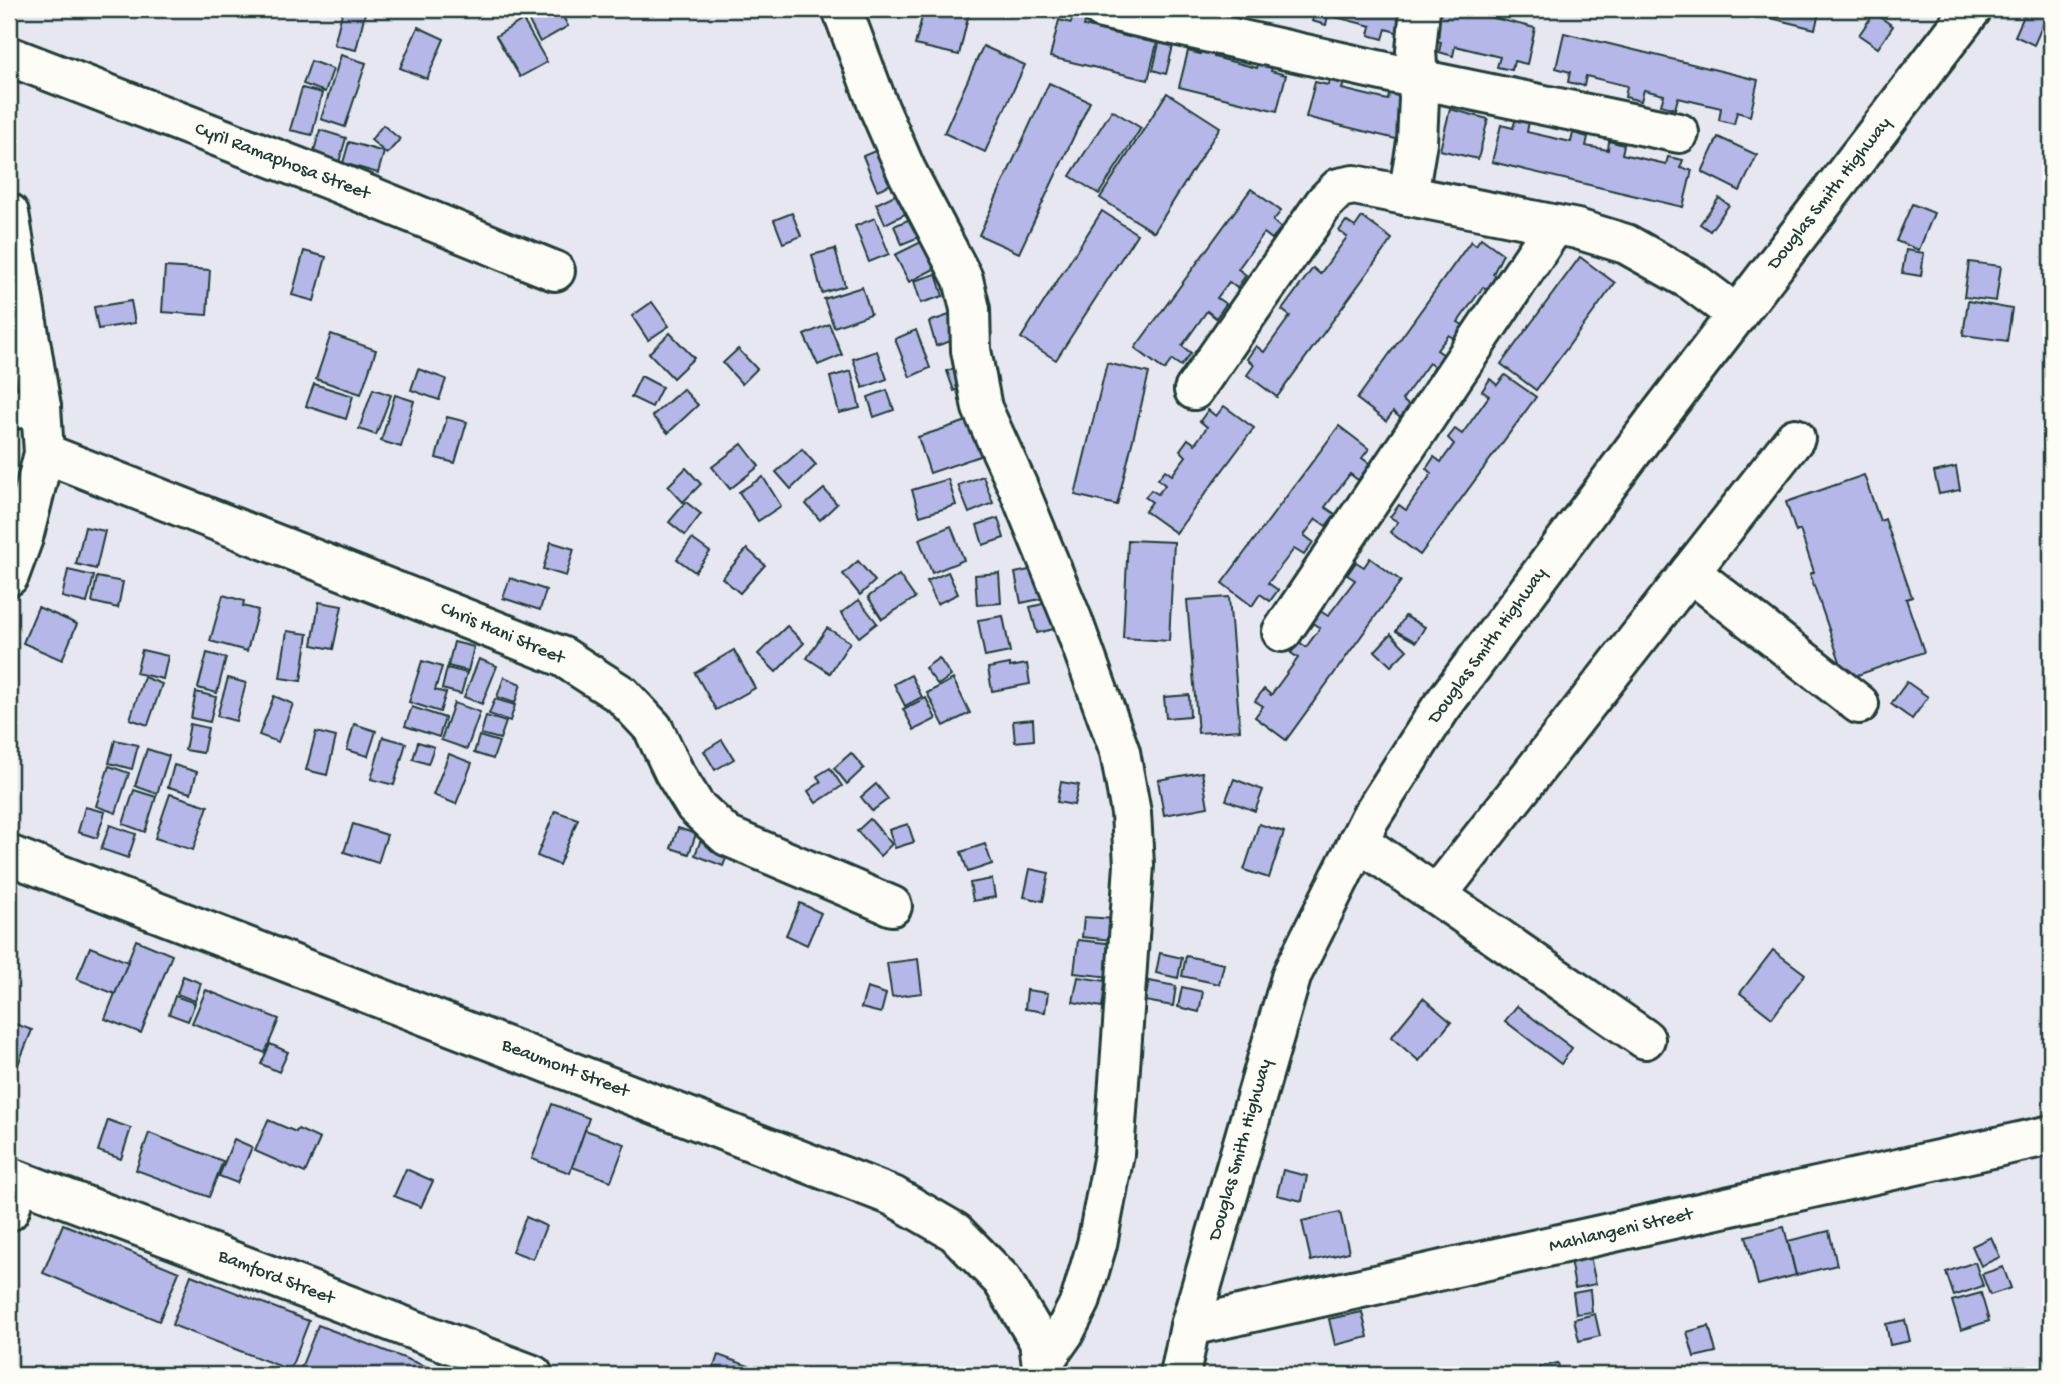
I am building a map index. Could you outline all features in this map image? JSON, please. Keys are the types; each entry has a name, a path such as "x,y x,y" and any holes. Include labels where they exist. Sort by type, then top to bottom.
{"street":[{"path":"842,9 879,108 906,170 963,279 970,310 971,350 982,408 1018,487 1072,619 1119,752 1127,784 1134,865 1114,1154 1097,1244 1080,1302 1043,1370"},
{"path":"1102,9 1679,133"},
{"path":"1408,195 1417,142 1416,50 1420,9"},
{"name":"Douglas Smith Highway","path":"1180,1375 1190,1326 1292,974 1370,818 1440,709 1972,9"},
{"name":"Cyril Ramaphosa Street","path":"9,56 333,181 555,271"},
{"path":"1194,390 1325,202 1339,188 1354,185 1555,225 1626,244 1692,281 1737,315"},
{"path":"9,213 25,408 44,453 23,538 9,576"},
{"path":"1282,632 1555,225"},
{"path":"1437,895 1795,438"},
{"name":"Chris Hani Street","path":"44,453 563,657 622,695 653,728 674,772 695,806 727,836 892,906"},
{"path":"1690,572 1859,704"},
{"path":"1358,841 1644,1039"},
{"name":"Beaumont Street","path":"9,855 894,1196 954,1232 1002,1280 1039,1341 1043,1370"},
{"name":"Mahlangeni Street","path":"1190,1326 2051,1135"},
{"name":"Bamford Street","path":"12,1189 534,1375"}],"building":[{"path":"343,9 366,9 356,50 334,45"},
{"path":"497,9 515,9 505,18"},
{"path":"534,9 559,9 568,26 540,42 525,14"},
{"path":"924,9 970,9 959,55 915,45"},
{"path":"1301,9 1404,9 1399,33 1386,29 1383,39 1369,35 1371,26 1328,15 1326,25 1312,21 1315,12"},
{"path":"1436,9 1457,9 1535,28 1527,64 1514,61 1512,70 1497,67 1500,57 1455,46 1453,56 1439,52 1441,42 1428,39"},
{"path":"1734,9 1820,9 1815,29"},
{"path":"2027,9 2048,13 2034,45 2015,36"},
{"path":"1874,13 1893,26 1878,48 1859,35"},
{"path":"1073,14 1086,17 1084,26 1129,37 1131,28 1144,31 1142,40 1157,43 1148,80 1050,57 1059,20 1071,23"},
{"path":"523,20 547,62 520,77 496,36"},
{"path":"418,27 444,39 427,79 400,68"},
{"path":"1564,33 1758,80 1750,116 1737,112 1734,124 1719,120 1721,108 1678,98 1675,109 1661,105 1664,95 1644,90 1641,101 1625,97 1627,86 1586,76 1584,86 1568,82 1570,72 1556,68"},
{"path":"1159,43 1173,46 1166,74 1153,70"},
{"path":"1202,45 1216,48 1214,57 1257,68 1259,59 1273,63 1271,71 1286,75 1277,111 1179,87 1188,51 1200,54"},
{"path":"983,46 1025,65 985,152 944,133"},
{"path":"341,55 366,63 345,127 321,119"},
{"path":"311,61 333,69 325,92 303,84"},
{"path":"1330,75 1345,79 1342,89 1388,100 1390,89 1407,93 1404,141 1306,117 1315,82 1328,85"},
{"path":"1049,83 1090,102 1019,253 979,235"},
{"path":"302,88 322,93 312,135 290,130"},
{"path":"1167,93 1220,127 1154,232 1100,198"},
{"path":"1450,109 1488,119 1478,159 1440,150"},
{"path":"1112,110 1141,128 1099,194 1070,176"},
{"path":"1516,118 1529,121 1527,132 1571,142 1573,133 1588,137 1586,146 1608,150 1609,141 1624,145 1622,154 1666,164 1668,157 1683,160 1680,168 1692,170 1683,207 1492,162 1501,125 1513,128"},
{"path":"383,125 400,139 387,154 371,140"},
{"path":"320,130 346,138 339,162 313,154"},
{"path":"1718,137 1757,155 1740,191 1702,172"},
{"path":"349,142 384,152 378,173 343,163"},
{"path":"887,146 902,180 877,190 863,156"},
{"path":"1251,189 1281,211 1273,221 1281,228 1272,239 1264,233 1238,269 1246,275 1237,288 1229,282 1217,298 1226,304 1216,318 1207,311 1182,346 1191,353 1181,366 1172,360 1164,370 1135,348"},
{"path":"905,190 915,209 885,224 876,204"},
{"path":"1719,198 1729,205 1710,231 1700,224"},
{"path":"1912,204 1934,213 1919,250 1896,241"},
{"path":"1102,211 1137,234 1056,360 1021,338"},
{"path":"792,213 801,236 783,243 774,220"},
{"path":"917,216 924,235 902,244 894,226"},
{"path":"1362,217 1392,239 1277,397 1247,375 1254,365 1247,359 1256,346 1264,352 1290,316 1282,310 1313,268 1320,274 1347,237 1339,231 1346,221 1355,227"},
{"path":"875,218 889,254 869,262 855,226"},
{"path":"1481,238 1503,254 1493,274 1503,281 1493,293 1483,287 1458,322 1468,328 1458,342 1449,335 1437,350 1447,357 1438,370 1429,363 1402,400 1411,407 1402,419 1393,412 1386,421 1357,399 1471,241 1476,245"},
{"path":"927,239 940,266 909,282 895,255"},
{"path":"835,249 845,286 822,293 812,255"},
{"path":"1906,250 1924,253 1921,276 1902,273"},
{"path":"304,251 326,257 314,301 292,295"},
{"path":"1580,257 1615,283 1536,390 1501,364"},
{"path":"1969,262 2001,266 1996,301 1964,297"},
{"path":"165,267 210,270 207,315 162,312"},
{"path":"936,274 943,296 921,303 914,281"},
{"path":"862,287 871,314 834,327 824,299"},
{"path":"131,301 135,323 98,329 94,307"},
{"path":"1968,301 2012,309 2007,341 1963,335"},
{"path":"652,302 669,326 648,340 632,316"},
{"path":"952,314 960,338 936,346 929,322"},
{"path":"829,324 842,355 818,365 804,335"},
{"path":"916,330 930,368 910,377 895,339"},
{"path":"670,333 694,358 673,378 649,353"},
{"path":"331,334 376,350 361,394 316,379"},
{"path":"738,349 757,369 742,384 723,363"},
{"path":"877,351 887,379 863,388 853,359"},
{"path":"1107,363 1149,373 1117,505 1075,495"},
{"path":"964,364 972,384 954,391 947,371"},
{"path":"418,369 446,379 439,400 411,390"},
{"path":"851,371 860,408 839,413 830,377"},
{"path":"1505,375 1536,397 1420,555 1390,532 1398,522 1390,517 1399,505 1406,510 1432,473 1426,469 1434,457 1441,462 1454,444 1448,438 1455,429 1462,434 1489,396 1482,391 1490,379 1497,385"},
{"path":"641,376 662,387 652,407 631,397"},
{"path":"314,384 353,396 346,419 306,406"},
{"path":"373,389 391,395 376,435 359,429"},
{"path":"683,389 698,405 668,433 652,416"},
{"path":"887,390 894,410 874,417 868,397"},
{"path":"395,395 414,401 401,447 381,441"},
{"path":"1224,406 1254,428 1176,533 1145,511 1152,502 1145,497 1151,490 1158,494 1165,485 1158,479 1165,470 1172,475 1186,456 1180,450 1188,439 1195,444 1207,427 1200,421 1208,410 1216,416"},
{"path":"447,417 467,422 455,463 436,458"},
{"path":"970,420 983,455 930,473 918,437"},
{"path":"1339,426 1369,449 1362,458 1370,464 1358,480 1350,474 1325,507 1335,514 1326,526 1316,519 1304,535 1313,542 1304,555 1294,549 1268,583 1278,590 1270,601 1260,594 1252,606 1222,583"},
{"path":"742,444 759,466 730,489 712,467"},
{"path":"802,449 816,465 791,489 776,472"},
{"path":"1956,467 1960,490 1939,494 1934,472"},
{"path":"686,468 701,484 683,502 668,486"},
{"path":"1864,475 1880,521 1885,519 1912,597 1906,599 1924,652 1846,679 1810,574 1814,572 1800,530 1796,532 1786,502"},
{"path":"983,476 993,503 969,513 958,485"},
{"path":"763,477 781,506 758,521 739,492"},
{"path":"948,479 956,505 920,516 912,490"},
{"path":"824,489 837,504 820,520 806,504"},
{"path":"686,502 701,514 685,535 669,522"},
{"path":"998,518 1004,538 983,545 977,525"},
{"path":"951,526 964,560 932,573 919,539"},
{"path":"85,527 105,531 96,569 76,564"},
{"path":"692,539 710,552 695,572 677,559"},
{"path":"1128,540 1174,542 1169,641 1123,638"},
{"path":"551,542 574,549 566,576 543,569"},
{"path":"747,549 765,565 740,593 722,578"},
{"path":"1370,558 1401,581 1286,740 1255,717 1263,706 1255,701 1264,689 1271,695 1298,658 1291,653 1299,642 1306,647 1320,628 1311,622 1320,611 1328,616 1355,580 1347,575 1356,562 1364,567"},
{"path":"858,561 875,581 860,595 843,574"},
{"path":"1043,567 1050,597 1021,603 1015,573"},
{"path":"68,570 94,576 87,603 62,597"},
{"path":"948,572 958,594 937,604 927,581"},
{"path":"999,573 1001,603 977,605 975,575"},
{"path":"899,575 915,598 882,619 868,597"},
{"path":"97,577 123,582 118,608 92,602"},
{"path":"510,578 546,590 540,610 503,598"},
{"path":"223,595 244,601 243,606 258,610 247,651 210,641"},
{"path":"1229,597 1240,730 1198,733 1187,600"},
{"path":"859,600 877,623 859,637 841,613"},
{"path":"1055,601 1062,627 1037,633 1030,607"},
{"path":"319,602 342,606 333,649 312,645"},
{"path":"38,607 77,624 62,660 23,643"},
{"path":"1003,616 1010,652 985,657 978,620"},
{"path":"1405,616 1425,627 1416,642 1396,631"},
{"path":"787,626 804,643 776,672 758,654"},
{"path":"827,628 850,642 830,673 807,658"},
{"path":"287,631 308,634 301,681 280,678"},
{"path":"1391,634 1407,650 1391,666 1375,651"},
{"path":"454,642 474,647 468,671 448,666"},
{"path":"142,650 168,656 163,679 136,673"},
{"path":"734,650 755,688 716,710 695,673"},
{"path":"207,653 226,658 217,693 198,688"},
{"path":"939,658 951,676 938,685 925,668"},
{"path":"479,659 497,666 482,704 464,697"},
{"path":"422,661 442,667 435,690 446,693 440,712 409,702"},
{"path":"1010,664 1010,667 1027,664 1030,684 992,691 988,668"},
{"path":"447,668 467,673 461,694 442,689"},
{"path":"911,675 922,697 905,706 894,684"},
{"path":"144,677 162,684 148,725 130,719"},
{"path":"504,677 521,684 515,703 497,697"},
{"path":"228,678 246,683 236,721 217,716"},
{"path":"953,679 970,713 944,726 927,693"},
{"path":"1907,682 1928,697 1912,719 1891,704"},
{"path":"196,692 216,697 210,722 191,718"},
{"path":"1189,695 1190,716 1166,718 1164,697"},
{"path":"274,696 293,704 278,742 259,735"},
{"path":"926,698 936,719 914,730 903,709"},
{"path":"495,699 515,705 510,721 489,714"},
{"path":"454,703 480,712 467,749 441,740"},
{"path":"412,707 445,718 439,737 405,726"},
{"path":"486,716 506,722 500,739 481,734"},
{"path":"1033,719 1034,740 1015,742 1013,721"},
{"path":"190,724 208,728 203,753 185,750"},
{"path":"354,724 376,731 368,756 347,750"},
{"path":"316,732 336,737 327,775 306,770"},
{"path":"479,736 499,742 493,759 474,753"},
{"path":"383,737 406,743 394,785 371,779"},
{"path":"115,740 138,745 132,769 109,763"},
{"path":"722,740 734,759 715,770 704,751"},
{"path":"418,742 434,747 428,764 413,759"},
{"path":"147,749 169,756 157,794 135,786"},
{"path":"851,753 864,768 847,784 834,768"},
{"path":"449,754 472,763 456,804 433,795"},
{"path":"174,765 197,772 191,793 168,787"},
{"path":"109,766 129,773 116,813 96,806"},
{"path":"830,768 842,786 816,803 808,791 821,782 817,776"},
{"path":"1202,772 1208,807 1164,815 1158,780"},
{"path":"1234,779 1263,790 1255,811 1226,800"},
{"path":"1061,782 1079,785 1074,805 1057,802"},
{"path":"876,784 888,799 872,811 861,797"},
{"path":"134,790 156,797 145,832 123,824"},
{"path":"170,794 208,806 193,850 155,838"},
{"path":"85,807 105,812 97,838 78,832"},
{"path":"555,811 578,819 559,865 537,856"},
{"path":"870,819 892,844 880,856 857,831"},
{"path":"353,824 387,835 378,863 344,852"},
{"path":"908,824 914,842 895,848 889,830"},
{"path":"1259,824 1284,832 1269,878 1244,870"},
{"path":"110,825 136,834 128,858 101,849"},
{"path":"678,828 696,834 689,854 671,848"},
{"path":"702,837 730,848 723,866 695,855"},
{"path":"985,844 992,864 968,872 961,852"},
{"path":"1030,869 1049,873 1043,901 1024,897"},
{"path":"992,879 995,897 973,901 970,883"},
{"path":"800,903 821,913 807,945 786,935"},
{"path":"1084,917 1115,919 1113,940 1082,937"},
{"path":"136,940 172,955 141,1033 105,1019"},
{"path":"1078,940 1115,944 1111,977 1074,973"},
{"path":"90,947 128,962 115,994 77,979"},
{"path":"1773,950 1805,974 1772,1018 1740,993"},
{"path":"1160,953 1182,958 1178,978 1156,973"},
{"path":"1186,956 1224,964 1219,984 1182,976"},
{"path":"918,959 922,993 892,997 887,963"},
{"path":"183,976 201,983 195,1001 177,994"},
{"path":"1078,977 1106,981 1102,1007 1073,1002"},
{"path":"1149,981 1176,986 1173,1006 1145,1001"},
{"path":"1182,987 1203,992 1199,1012 1178,1007"},
{"path":"867,988 886,994 881,1013 861,1008"},
{"path":"206,990 279,1019 265,1053 192,1023"},
{"path":"1027,990 1048,993 1045,1012 1025,1009"},
{"path":"175,996 195,1003 188,1021 169,1014"},
{"path":"1423,998 1451,1022 1419,1061 1391,1037"},
{"path":"1517,1006 1572,1048 1561,1064 1505,1021"},
{"path":"10,1022 32,1030 10,1084 9,1025"},
{"path":"270,1044 288,1052 279,1072 261,1064"},
{"path":"552,1104 589,1118 570,1173 532,1159"},
{"path":"108,1120 131,1128 121,1159 98,1151"},
{"path":"268,1120 320,1139 305,1173 255,1151"},
{"path":"585,1130 625,1144 611,1181 572,1167"},
{"path":"149,1133 223,1161 209,1197 136,1170"},
{"path":"234,1139 252,1147 237,1183 219,1176"},
{"path":"406,1169 433,1181 421,1207 394,1196"},
{"path":"1283,1170 1307,1176 1302,1201 1277,1195"},
{"path":"1340,1212 1349,1252 1311,1261 1302,1221"},
{"path":"526,1217 546,1226 533,1259 512,1251"},
{"path":"63,1224 179,1272 159,1321 43,1273"},
{"path":"1784,1227 1796,1275 1758,1285 1746,1236"},
{"path":"1829,1231 1837,1265 1796,1275 1788,1241"},
{"path":"1991,1237 2000,1257 1981,1266 1972,1246"},
{"path":"1590,1256 1596,1284 1575,1288 1570,1259"},
{"path":"1975,1262 1983,1286 1954,1296 1946,1272"},
{"path":"2003,1267 2011,1288 1990,1295 1982,1274"},
{"path":"191,1275 309,1321 290,1370 172,1325"},
{"path":"1590,1290 1592,1312 1576,1314 1573,1293"},
{"path":"1981,1293 1989,1321 1961,1330 1952,1301"},
{"path":"1362,1312 1368,1337 1335,1345 1329,1319"},
{"path":"1595,1314 1600,1336 1579,1341 1574,1319"},
{"path":"1905,1320 1910,1341 1890,1345 1886,1324"},
{"path":"318,1325 438,1371 436,1375 299,1373"},
{"path":"1709,1326 1716,1352 1694,1357 1687,1332"},
{"path":"718,1355 757,1369 754,1375 711,1375"},
{"path":"1558,1363 1561,1375 1541,1375 1539,1367"},
{"path":"757,1369 773,1375 754,1375"}]}
